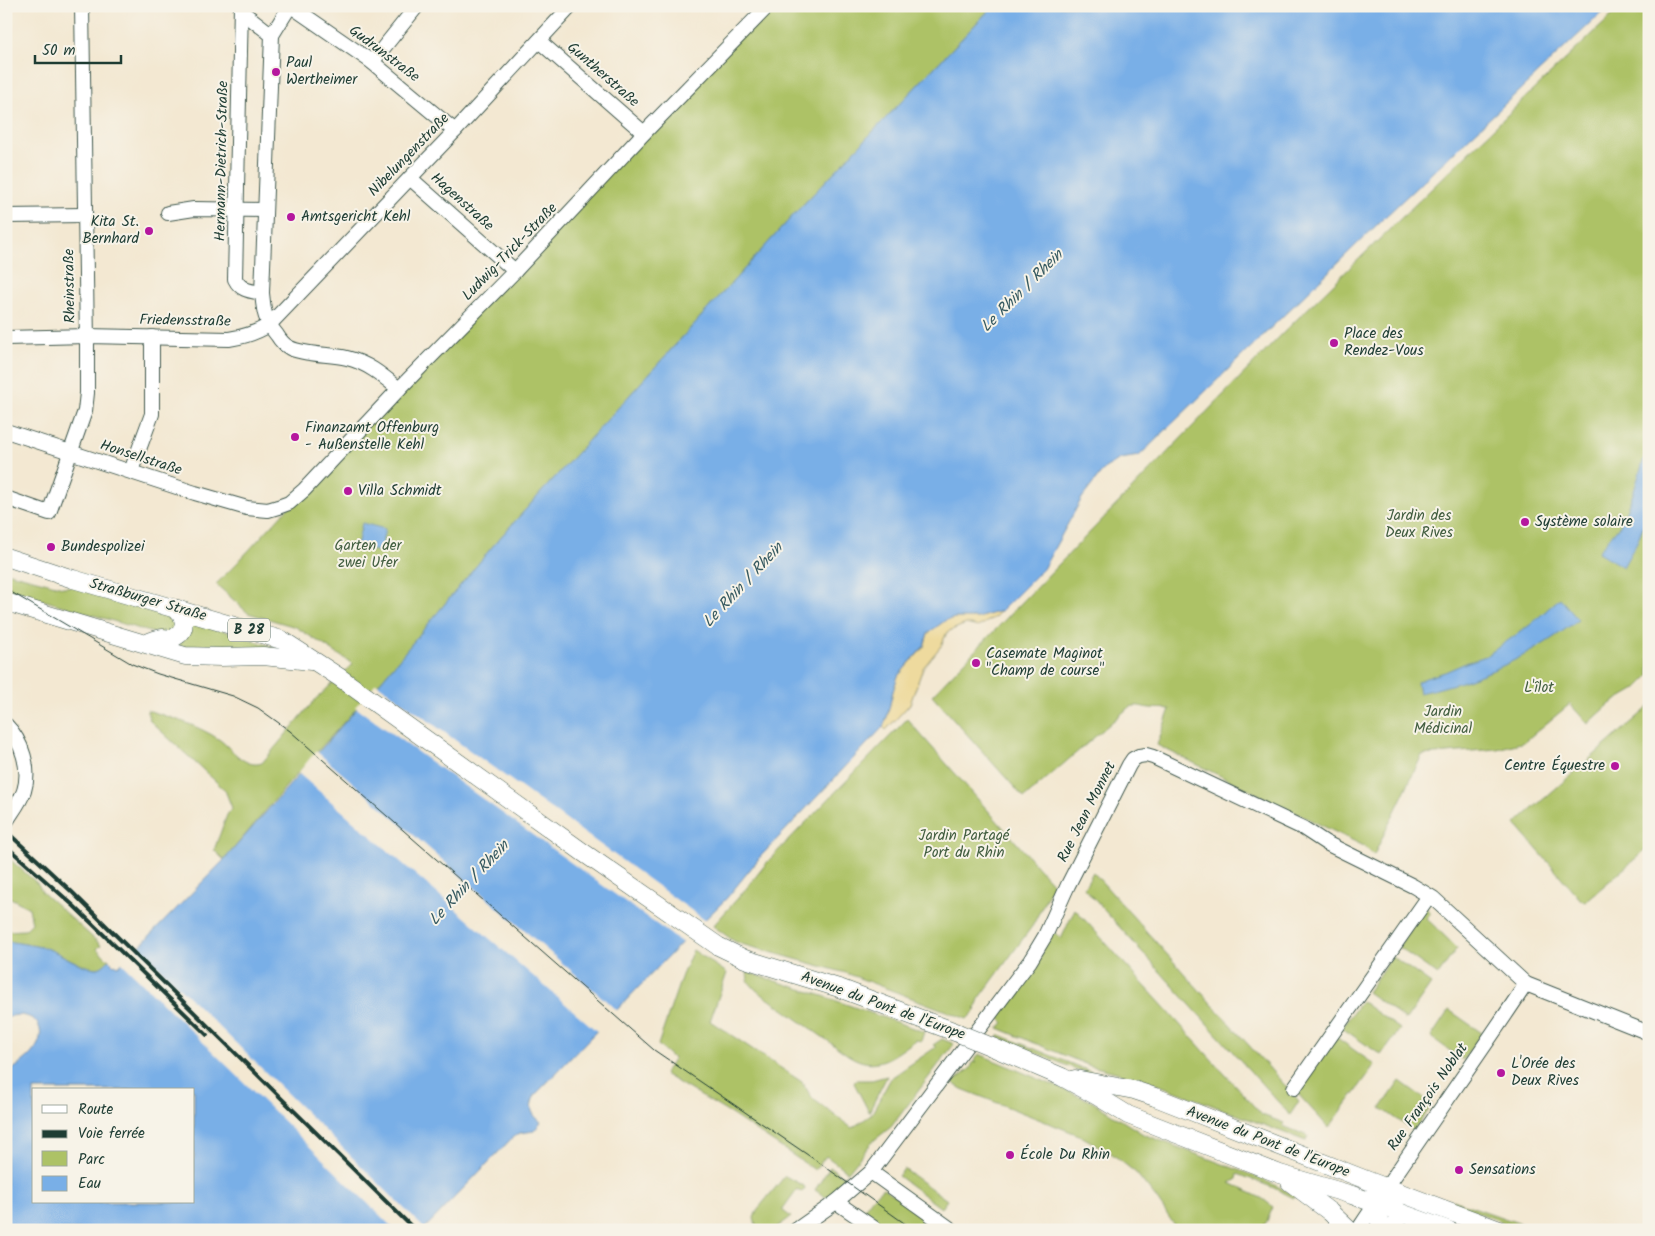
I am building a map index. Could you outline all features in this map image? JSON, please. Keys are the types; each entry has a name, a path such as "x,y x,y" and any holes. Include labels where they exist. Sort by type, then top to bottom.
{"main road":[{"name":"Straßburger Straße","path":"6,557 282,640 527,811"},
{"name":"Straßburger Straße","path":"6,602 185,656 263,656 314,662"},
{"path":"145,643 162,638 173,638 180,634 184,625 184,619 178,609"},
{"name":"Avenue du Pont de l'Europe","path":"527,811 718,946 745,959 839,988 958,1033 1062,1077 1128,1115 1280,1174"},
{"name":"Avenue du Pont de l'Europe","path":"1062,1077 1134,1090 1499,1230"},
{"path":"1280,1174 1352,1195 1448,1230"},
{"path":"1280,1174 1312,1198 1349,1230"},
{"path":"1368,1181 1382,1230"},
{"path":"1386,1187 1398,1212 1396,1230"}],"street":[{"name":"Rheinstraße","path":"6,498 49,513 85,411 88,393 82,6"},
{"path":"290,6 272,35 262,292 265,317 268,325 283,343 290,348 361,362 399,390"},
{"name":"Gudrunstraße","path":"290,6 372,62 455,131"},
{"path":"372,62 417,6"},
{"name":"Nibelungenstraße","path":"268,325 455,131 571,6"},
{"name":"Ludwig-Trick-Straße","path":"268,510 289,503 304,490 768,6"},
{"path":"241,9 272,35"},
{"name":"Hermann-Dietrich-Straße","path":"241,9 235,279 242,289 262,292"},
{"name":"Guntherstraße","path":"540,41 644,134"},
{"name":"Hagenstraße","path":"410,178 515,271"},
{"path":"168,213 194,209 265,210"},
{"path":"6,216 85,215"},
{"name":"Friedensstraße","path":"6,338 87,336 229,339 251,334 268,325"},
{"path":"131,471 152,414 152,337"},
{"name":"Honsellstraße","path":"6,431 231,504 268,510"},
{"path":"6,725 20,747 26,778 24,790 6,822"},
{"name":"Rue Jean Monnet","path":"796,1230 836,1202 871,1172 1030,961 1124,773 1133,759 1139,756 1153,757 1302,828 1326,843 1430,896 1526,984"},
{"path":"1294,1088 1430,896"},
{"path":"1526,984 1645,1029"},
{"name":"Rue François Noblat","path":"1358,1230 1526,984"},
{"path":"871,1172 952,1230"},
{"path":"836,1202 877,1230"}],"green space":[{"name":"Garten der zwei Ufer","path":"768,6 993,6 798,210 497,541 380,682 289,783 224,860 214,850 227,815 232,808 225,790 150,721 147,710 203,730 220,740 244,761 256,764 262,763 314,701 353,664 296,627 248,613 216,584 441,342"},
{"name":"Jardin des Deux Rives","path":"1622,6 1649,6 1649,676 1636,689 1610,704 1588,724 1570,704 1524,742 1497,749 1422,755 1374,855 1362,845 1157,745 1170,709 1130,707 1024,798 932,695 1292,324"},
{"path":"6,572 63,587 78,586 172,614 177,626 173,632 160,635 36,598 6,596"},
{"path":"191,620 274,647 272,650 177,646"},
{"name":"Centre Équestre","path":"1649,707 1649,847 1585,902 1581,900 1515,824"},
{"name":"Jardin Partagé Port du Rhin","path":"907,719 1053,884 1033,925 979,999 975,1011 967,1019 846,973 741,944 713,926 769,860"},
{"path":"6,856 38,884 42,892 101,945 97,949 109,960 102,967 89,967 77,963 45,948 6,941 6,931 25,930 32,923 29,908 11,898 6,899"},
{"path":"1093,872 1299,1101 1290,1115 1084,888"},
{"path":"1425,907 1431,913 1426,918 1457,948 1438,975 1398,947"},
{"path":"1075,909 1262,1115 1284,1123 1283,1126 1308,1136 1306,1141 1146,1080 1088,1065 998,1028 1004,1023 996,1015 1053,931 1061,939"},
{"path":"693,950 727,973 710,1021 802,1082 813,1099 852,1128 871,1115 891,1078 936,1047 933,1045 942,1039 954,1044 891,1127 873,1141 848,1172 826,1156 815,1170 731,1114 664,1074 674,1059 658,1045 682,975"},
{"path":"1392,956 1431,984 1406,1020 1367,992"},
{"path":"747,972 823,996 924,1032 921,1041 916,1040 892,1057 884,1060 867,1062 858,1060 848,1055 756,990 748,981"},
{"path":"1361,1001 1400,1029 1381,1055 1342,1028"},
{"path":"1449,1010 1482,1033 1463,1060 1431,1037"},
{"path":"1000,1035 1094,1073 1110,1077 1093,1076 998,1038"},
{"path":"1336,1037 1375,1065 1329,1128 1297,1093"},
{"path":"979,1054 1091,1101 1143,1134 1257,1177 1296,1195 1294,1198 1238,1174 1237,1179 1230,1183 1263,1199 1273,1207 1261,1230 1175,1230 1173,1223 1156,1198 1136,1173 1111,1153 1079,1135 962,1089 952,1083 971,1068 973,1062 977,1063 974,1062"},
{"path":"887,1076 869,1112 854,1083 855,1080 872,1080"},
{"path":"1400,1081 1432,1104 1414,1131 1381,1108"},
{"path":"830,1167 850,1181 827,1198 815,1190"},
{"path":"904,1169 947,1200 941,1208 898,1176"},
{"path":"785,1176 805,1188 802,1192 797,1189 782,1210 791,1217 773,1230 757,1230 754,1218 757,1210"},
{"path":"883,1188 948,1230 883,1230 860,1214"},
{"path":"1453,1200 1538,1230 1525,1230 1452,1203"}],"sand":[{"path":"1001,611 978,627 966,624 947,632 941,646 923,668 910,704 886,730 883,727 898,676 924,647 928,633 946,620 977,618"}],"water":[{"name":"Le Rhin / Rhein","path":"993,6 1609,6 1386,216 1139,456 1120,459 1105,468 1082,498 1043,569 1001,611 977,618 946,620 928,633 924,646 898,676 883,727 761,856 726,899 535,1095 531,1106 533,1113 541,1122 534,1131 520,1133 513,1137 423,1230 6,1230 6,1075 24,1061 35,1049 40,1036 40,1029 38,1024 28,1016 21,1015 6,1018 6,941 45,948 89,967 103,966 109,960 118,966 127,959 224,860 380,682 497,541 798,210"},
{"path":"1649,443 1649,511 1637,542 1623,567 1598,552 1620,525 1633,494"},
{"path":"362,523 385,529 380,552 357,546"},
{"path":"1560,598 1578,620 1559,634 1503,666 1463,681 1419,693 1417,682 1486,656 1530,625"}],"pier":[{"path":"376,683 706,921 684,944 355,707"},
{"path":"316,751 619,1012 599,1033 298,773"},
{"path":"136,945 426,1230 395,1230 120,961"}],"tram line":[{"path":"6,589 132,664 158,674 233,696 258,708 290,731 654,1050 914,1230"}],"railway":[{"path":"6,831 72,892 415,1230"},
{"path":"6,846 74,906 207,1035"}],"place":[{"name":"Paul Wertheimer","path":"276,72"},
{"name":"Amtsgericht Kehl","path":"291,217"},
{"name":"Kita St. Bernhard","path":"149,231"},
{"name":"Place des Rendez-Vous","path":"1334,343"},
{"name":"Finanzamt Offenburg - Außenstelle Kehl","path":"295,437"},
{"name":"Villa Schmidt","path":"348,491"},
{"name":"Système solaire","path":"1525,522"},
{"name":"Bundespolizei","path":"51,547"},
{"name":"Casemate Maginot \"Champ de course\"","path":"976,663"},
{"name":"Centre Équestre","path":"1615,766"},
{"name":"L'Orée des Deux Rives","path":"1501,1073"},
{"name":"École Du Rhin","path":"1010,1155"},
{"name":"Sensations","path":"1459,1170"}],"park label":[{"name":"L'îlot","path":"1539,688"},
{"name":"Jardin Médicinal","path":"1443,720"}]}
